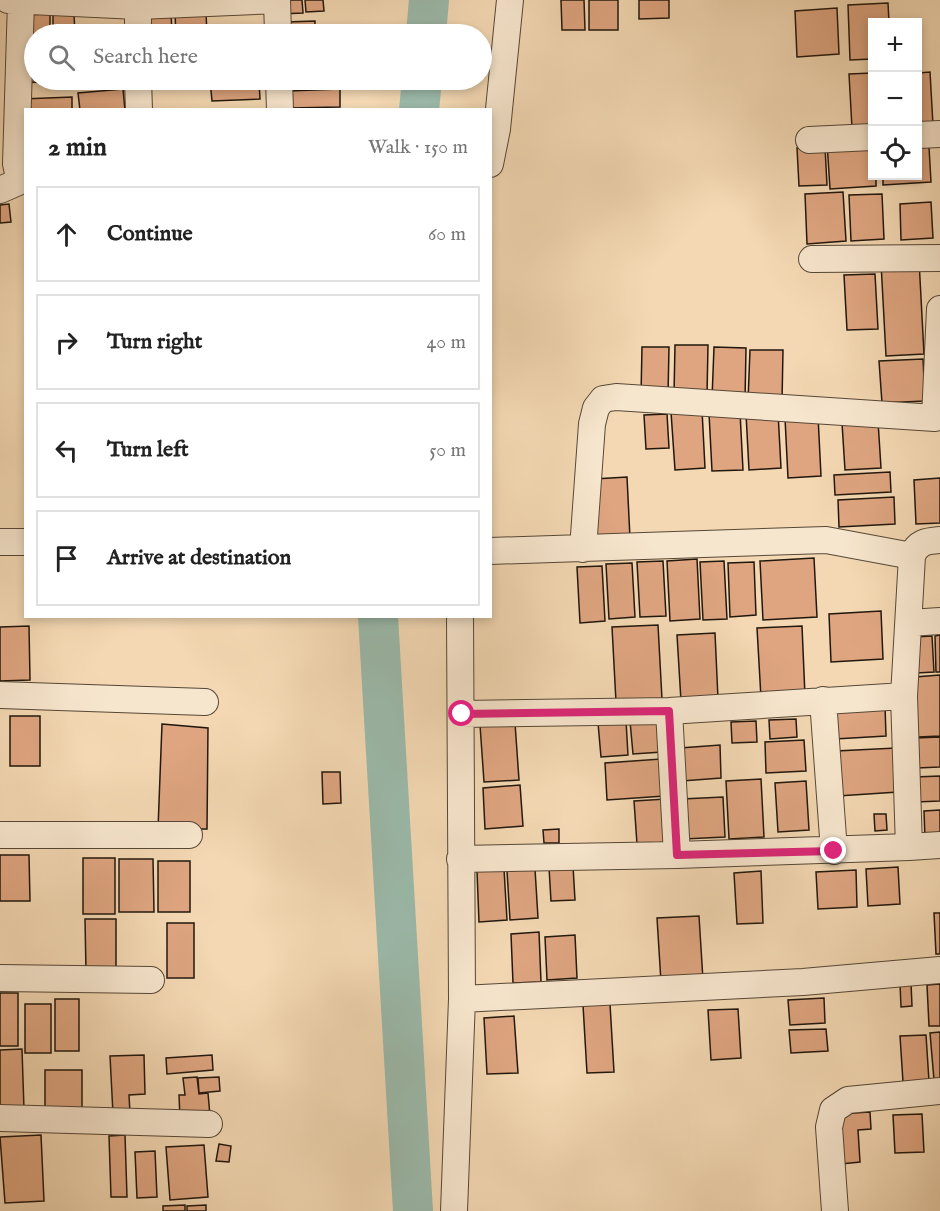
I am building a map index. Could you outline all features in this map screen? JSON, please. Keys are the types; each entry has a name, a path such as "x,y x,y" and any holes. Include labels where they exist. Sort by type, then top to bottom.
{"street":[{"path":"8,0 138,6 277,0 278,24"},
{"path":"492,154 497,129 510,0"},
{"path":"21,1 16,164 18,172 24,178"},
{"path":"138,6 138,24"},
{"path":"138,90 139,108"},
{"path":"279,90 280,108"},
{"path":"922,135 940,134"},
{"path":"808,140 868,137"},
{"path":"0,190 24,179"},
{"path":"812,259 940,258"},
{"path":"583,549 592,424 596,408 603,399 616,397 935,418 940,309"},
{"path":"492,550 826,540 912,556"},
{"path":"909,847 904,696 912,556 914,548 925,541 940,540"},
{"path":"0,542 24,542"},
{"path":"454,1211 462,999 460,618"},
{"path":"909,623 940,621"},
{"path":"0,695 205,702"},
{"path":"462,714 669,711 904,696"},
{"path":"823,700 834,851"},
{"path":"669,711 677,855"},
{"path":"0,835 189,835"},
{"path":"460,859 834,851 940,845"},
{"path":"462,999 803,982 940,970"},
{"path":"0,978 151,980"},
{"path":"835,1211 829,1127 833,1110 848,1100 940,1091"},
{"path":"0,1118 209,1124"}],"building":[{"path":"280,0 302,0 303,13 280,14"},
{"path":"305,0 323,0 324,11 306,12"},
{"path":"561,0 584,0 585,30 562,30"},
{"path":"589,0 618,0 618,30 589,30"},
{"path":"639,0 669,0 669,18 639,19"},
{"path":"888,3 889,18 868,18 868,59 850,60 848,5"},
{"path":"837,8 839,54 797,57 795,11"},
{"path":"149,12 171,12 172,24 149,24"},
{"path":"50,13 50,24 28,24 28,14"},
{"path":"206,13 207,24 176,24 175,14"},
{"path":"53,14 74,14 74,24 53,24"},
{"path":"315,21 315,24 286,24 286,22"},
{"path":"22,55 24,55 24,82 22,82"},
{"path":"930,72 933,125 922,126 922,73"},
{"path":"868,73 868,127 852,128 849,74"},
{"path":"123,90 125,108 80,108 78,93"},
{"path":"211,90 260,90 260,99 212,101"},
{"path":"340,90 340,107 289,108 288,91"},
{"path":"72,97 72,108 25,108 22,99"},
{"path":"868,139 868,180 876,180 876,186 830,189 827,142"},
{"path":"825,147 827,185 799,186 797,148"},
{"path":"929,147 931,182 883,185 883,180 922,180 922,148"},
{"path":"843,192 846,241 807,244 805,194"},
{"path":"882,194 884,239 851,241 849,195"},
{"path":"931,202 933,238 901,240 900,204"},
{"path":"9,204 11,222 0,223 0,205"},
{"path":"919,260 924,354 886,356 881,263"},
{"path":"875,274 878,329 847,330 844,275"},
{"path":"675,345 708,345 707,395 674,394"},
{"path":"642,347 669,347 668,395 641,395"},
{"path":"714,347 746,348 745,400 712,399"},
{"path":"750,350 783,350 782,402 748,401"},
{"path":"923,359 925,401 882,403 879,361"},
{"path":"702,410 705,468 675,470 671,412"},
{"path":"740,412 743,470 712,471 709,413"},
{"path":"778,412 781,468 749,470 746,414"},
{"path":"667,414 669,448 646,449 644,415"},
{"path":"818,416 821,476 788,478 785,418"},
{"path":"878,421 881,468 845,470 842,423"},
{"path":"890,472 891,492 835,495 834,475"},
{"path":"627,477 630,538 597,539 594,479"},
{"path":"940,478 940,523 916,524 914,480"},
{"path":"894,497 895,524 839,527 838,500"},
{"path":"814,558 817,617 763,620 760,561"},
{"path":"697,559 700,619 670,621 667,561"},
{"path":"663,561 666,616 640,617 637,562"},
{"path":"724,561 727,619 703,620 700,562"},
{"path":"754,562 756,615 730,617 728,563"},
{"path":"632,563 635,617 609,619 606,564"},
{"path":"602,566 605,621 580,623 577,567"},
{"path":"881,611 883,659 831,662 829,614"},
{"path":"658,625 662,699 616,702 612,627"},
{"path":"29,626 30,680 0,681 0,627"},
{"path":"802,626 805,696 761,698 757,628"},
{"path":"715,633 718,699 681,701 677,635"},
{"path":"940,635 940,672 936,672 935,636"},
{"path":"932,636 934,672 916,673 914,637"},
{"path":"940,675 940,736 918,737 915,677"},
{"path":"885,706 886,736 835,739 834,708"},
{"path":"10,716 40,716 40,766 10,766"},
{"path":"659,719 662,752 633,754 630,721"},
{"path":"796,719 797,737 770,739 769,720"},
{"path":"626,721 628,755 601,757 598,723"},
{"path":"756,721 757,742 732,743 731,722"},
{"path":"515,723 519,780 484,782 480,725"},
{"path":"162,724 208,728 207,829 158,829"},
{"path":"940,737 940,767 917,768 916,738"},
{"path":"804,740 806,771 766,773 765,742"},
{"path":"720,745 721,778 682,781 680,748"},
{"path":"896,748 898,792 838,796 836,751"},
{"path":"661,759 664,796 607,800 605,763"},
{"path":"322,772 340,772 341,803 323,804"},
{"path":"940,776 940,801 916,802 915,777"},
{"path":"761,779 764,837 729,839 726,781"},
{"path":"806,781 809,830 778,832 775,783"},
{"path":"520,785 523,826 485,829 483,788"},
{"path":"723,797 725,837 684,839 682,799"},
{"path":"666,799 669,842 637,844 634,801"},
{"path":"940,810 940,837 925,838 924,811"},
{"path":"874,814 886,814 887,830 875,831"},
{"path":"559,829 559,843 544,843 543,830"},
{"path":"0,855 29,855 30,901 0,901"},
{"path":"83,858 115,858 115,914 83,914"},
{"path":"119,859 153,859 154,912 119,912"},
{"path":"158,861 190,861 190,912 158,912"},
{"path":"573,866 575,900 551,901 549,867"},
{"path":"898,867 900,904 868,906 866,869"},
{"path":"504,869 507,920 479,922 477,871"},
{"path":"535,869 538,918 510,920 507,871"},
{"path":"856,870 857,907 818,909 816,872"},
{"path":"761,871 763,923 737,924 734,873"},
{"path":"934,913 940,913 940,954 936,954"},
{"path":"699,916 703,980 661,982 657,918"},
{"path":"85,919 116,919 116,972 86,972"},
{"path":"167,923 194,923 194,978 167,978"},
{"path":"539,932 541,982 513,983 511,934"},
{"path":"575,935 577,978 547,980 545,937"},
{"path":"911,983 912,1006 901,1007 900,984"},
{"path":"940,984 940,1026 929,1026 927,985"},
{"path":"0,993 18,993 18,1046 0,1046"},
{"path":"824,998 825,1023 790,1025 788,1000"},
{"path":"55,999 79,999 79,1051 55,1051"},
{"path":"25,1004 51,1004 51,1053 25,1053"},
{"path":"610,1004 614,1072 587,1073 583,1005"},
{"path":"738,1009 741,1058 711,1060 708,1010"},
{"path":"514,1016 518,1073 487,1074 484,1018"},
{"path":"826,1029 828,1051 791,1053 789,1030"},
{"path":"940,1032 940,1079 934,1080 930,1033"},
{"path":"926,1035 929,1081 903,1082 900,1036"},
{"path":"22,1049 24,1109 0,1109 0,1050"},
{"path":"144,1055 145,1094 129,1095 130,1113 113,1114 110,1056"},
{"path":"212,1055 213,1070 167,1074 166,1058"},
{"path":"45,1070 82,1070 82,1116 45,1116"},
{"path":"197,1077 199,1094 208,1093 210,1116 180,1118 179,1095 185,1095 183,1078"},
{"path":"219,1077 220,1091 199,1093 198,1078"},
{"path":"870,1112 871,1129 858,1130 860,1162 841,1164 837,1114"},
{"path":"922,1114 924,1152 895,1153 893,1115"},
{"path":"41,1135 44,1201 5,1203 0,1137"},
{"path":"125,1135 127,1197 111,1197 109,1136"},
{"path":"219,1144 231,1146 229,1162 216,1161"},
{"path":"204,1145 208,1197 170,1200 166,1147"},
{"path":"155,1151 157,1197 137,1198 135,1152"},
{"path":"185,1205 185,1211 163,1211 163,1206"},
{"path":"206,1205 206,1211 187,1211 187,1206"}],"waterway":[{"path":"427,24 429,0"},
{"path":"419,108 421,90"},
{"path":"378,618 413,1211"}],"route":[{"path":"462,714 669,711 677,855 834,851"}]}
